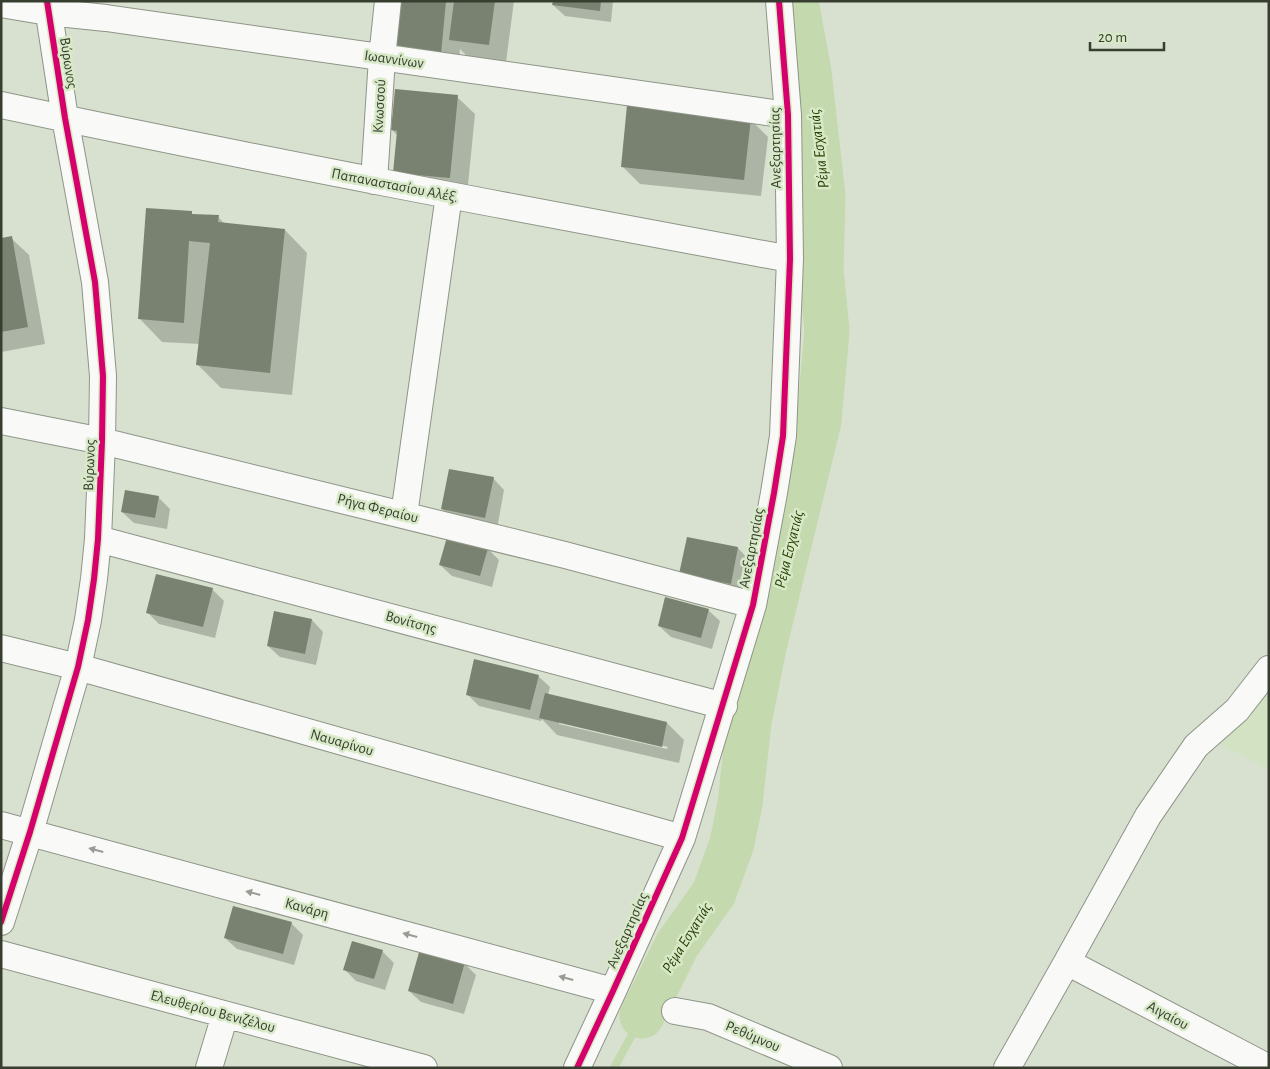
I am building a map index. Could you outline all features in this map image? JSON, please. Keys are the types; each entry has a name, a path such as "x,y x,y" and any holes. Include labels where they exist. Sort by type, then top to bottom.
{"street":[{"name":"Κνωσσού","path":"374,181 382,58 388,1"},
{"name":"Ανεξαρτησίας","path":"577,1068 614,991 682,838 724,706 753,605 774,493 782,436 790,259 788,115 779,1"},
{"name":"Ιωαννίνων","path":"1,4 48,7 106,18 788,115"},
{"name":"Βύρωνος","path":"1,922 30,832 78,667 88,620 98,539 103,376 95,282 65,118 48,7"},
{"name":"Παπαναστασίου Αλέξ.","path":"1,105 374,181 790,259"},
{"path":"404,515 449,195"},
{"name":"Ρήγα Φεραίου","path":"1,421 102,441 565,555 753,605"},
{"name":"Βονίτσης","path":"98,539 724,706"},
{"name":"Ναυαρίνου","path":"1,648 78,667 682,838"},
{"path":"1007,1068 1148,816 1196,746 1237,710 1269,669"},
{"name":"Κανάρη","path":"1,825 614,991"},
{"name":"Ελευθερίου Βενιζέλου","path":"1,954 424,1068"},
{"name":"Αιγαίου","path":"1067,962 1269,1068"},
{"name":"Ρεθύμνου","path":"675,1012 708,1017 829,1068"},
{"path":"209,1068 225,1015"}],"shaded area":[{"path":"1269,684 1269,770 1216,742"}],"building":[{"path":"395,1 446,1 441,54 390,48"},
{"path":"454,1 495,1 489,45 449,40"},
{"path":"553,1 601,1 600,11 552,5"},
{"path":"395,89 458,95 450,178 393,173 397,131 391,130"},
{"path":"627,105 751,118 744,180 621,167"},
{"path":"146,208 192,211 192,214 219,215 218,222 285,229 270,373 196,365 210,243 189,241 184,323 138,319"},
{"path":"12,236 28,327 1,332 1,238"},
{"path":"449,469 494,477 485,518 441,509"},
{"path":"125,490 159,496 155,518 121,512"},
{"path":"447,537 488,548 480,576 439,565"},
{"path":"687,537 738,547 731,584 679,574"},
{"path":"156,574 213,588 203,627 146,613"},
{"path":"665,597 709,609 701,638 658,626"},
{"path":"274,611 312,619 305,654 267,646"},
{"path":"474,659 539,675 530,710 466,695"},
{"path":"545,693 667,722 662,747 539,718"},
{"path":"233,906 292,922 283,954 224,938"},
{"path":"352,941 383,950 374,979 343,970"},
{"path":"420,949 465,962 453,1004 408,991"}],"waterway":[{"name":"Ρέμα Εσχατιάς","path":"642,1016 677,945 714,893 732,843 740,804 749,722 764,647 819,421 827,331 821,270 823,196 809,72 796,1"},
{"name":"Ρέμα Εσχατιάς","path":"614,1068 642,1016"}],"cycle path":[{"path":"1,922 30,832 78,667 88,620 98,539 103,376 95,282 65,118 47,1"},
{"path":"577,1068 682,838 753,605 783,436 790,259 788,115 779,1"}]}
